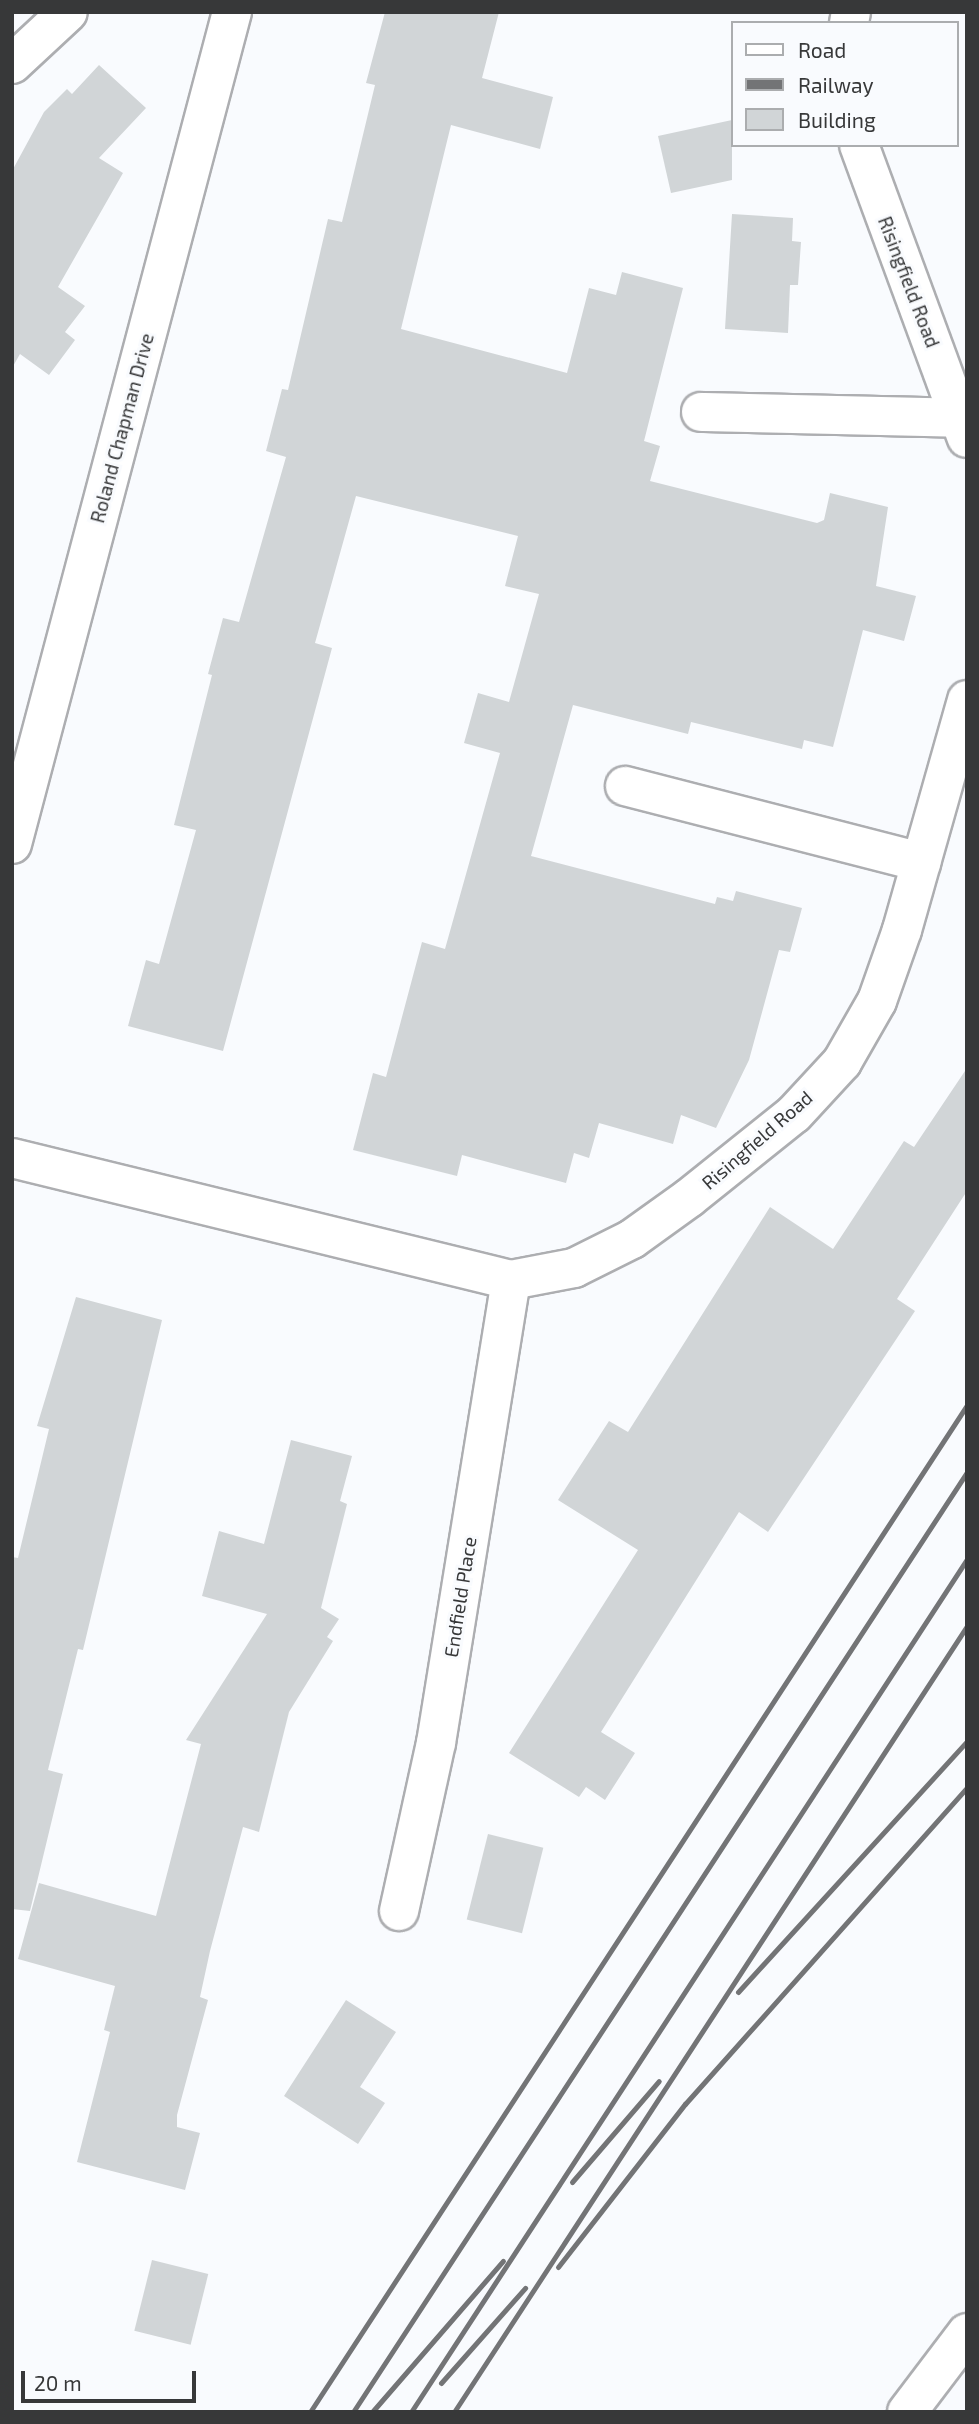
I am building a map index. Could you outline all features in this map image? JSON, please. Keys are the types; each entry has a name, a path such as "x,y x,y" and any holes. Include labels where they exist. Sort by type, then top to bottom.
{"main road":[{"path":"12,64 68,12"},
{"name":"Roland Chapman Drive","path":"12,844 232,12"},
{"name":"Risingfield Road","path":"701,412 964,428 860,147"},
{"name":"Risingfield Road","path":"511,1280 574,1268 632,1239 794,1114 842,1062 877,1001 921,862 967,700"},
{"path":"625,786 921,862"},
{"path":"12,1158 511,1280"},
{"name":"Endfield Place","path":"399,1911 436,1743 511,1280"},
{"path":"907,2412 967,2333"}],"building":[{"path":"385,12 499,12 482,78 553,97 540,149 451,125 401,329 567,373 589,288 616,295 622,272 683,288 644,441 660,446 650,481 817,523 824,520 830,493 888,507 876,586 916,596 904,641 863,630 833,747 804,740 802,749 691,722 688,734 573,705 531,856 715,904 717,897 733,901 736,891 802,908 790,952 779,950 749,1060 716,1128 681,1115 673,1144 599,1123 589,1158 574,1153 566,1183 462,1155 457,1176 353,1150 373,1073 386,1077 422,942 445,949 500,753 464,743 478,693 509,702 539,594 505,586 518,536 356,496 315,643 332,648 223,1051 128,1026 146,960 159,964 196,830 174,825 212,675 208,674 223,618 239,622 286,457 266,451 282,389 288,390 328,219 342,222 375,85 366,83"},
{"path":"99,65 146,108 99,158 123,173 58,287 85,306 65,332 75,340 49,375 20,354 12,368 12,171 44,112 67,89 72,94"},
{"path":"730,120 732,180 671,193 658,136"},
{"path":"732,214 793,218 792,241 801,242 798,285 790,285 788,333 725,329"},
{"path":"967,1068 967,1191 897,1299 915,1311 768,1532 739,1512 601,1732 635,1753 605,1800 586,1787 579,1797 509,1753 638,1550 558,1500 609,1421 628,1432 770,1207 833,1249 904,1141 914,1147"},
{"path":"76,1297 162,1320 83,1650 78,1649 48,1770 63,1774 30,1911 12,1909 12,1557 18,1558 49,1429 37,1426"},
{"path":"291,1440 352,1456 340,1501 347,1504 321,1608 339,1619 327,1637 333,1641 289,1712 259,1832 243,1827 200,1997 208,2000 177,2115 177,2127 200,2133 185,2190 77,2162 110,2032 104,2030 115,1986 18,1959 39,1883 156,1916 201,1744 186,1740 267,1614 202,1596 219,1531 264,1544"},
{"path":"488,1834 543,1848 522,1933 467,1919"},
{"path":"346,2000 396,2032 360,2087 385,2103 358,2144 284,2096"},
{"path":"152,2260 208,2274 191,2345 134,2331"}],"railway":[{"path":"310,2412 967,1405"},
{"path":"353,2412 967,1472"},
{"path":"411,2412 967,1559"},
{"path":"454,2412 967,1626"},
{"path":"738,1992 967,1741"},
{"path":"558,2267 685,2104 967,1788"},
{"path":"572,2182 659,2081"},
{"path":"372,2412 503,2261"},
{"path":"441,2383 525,2288"}]}
